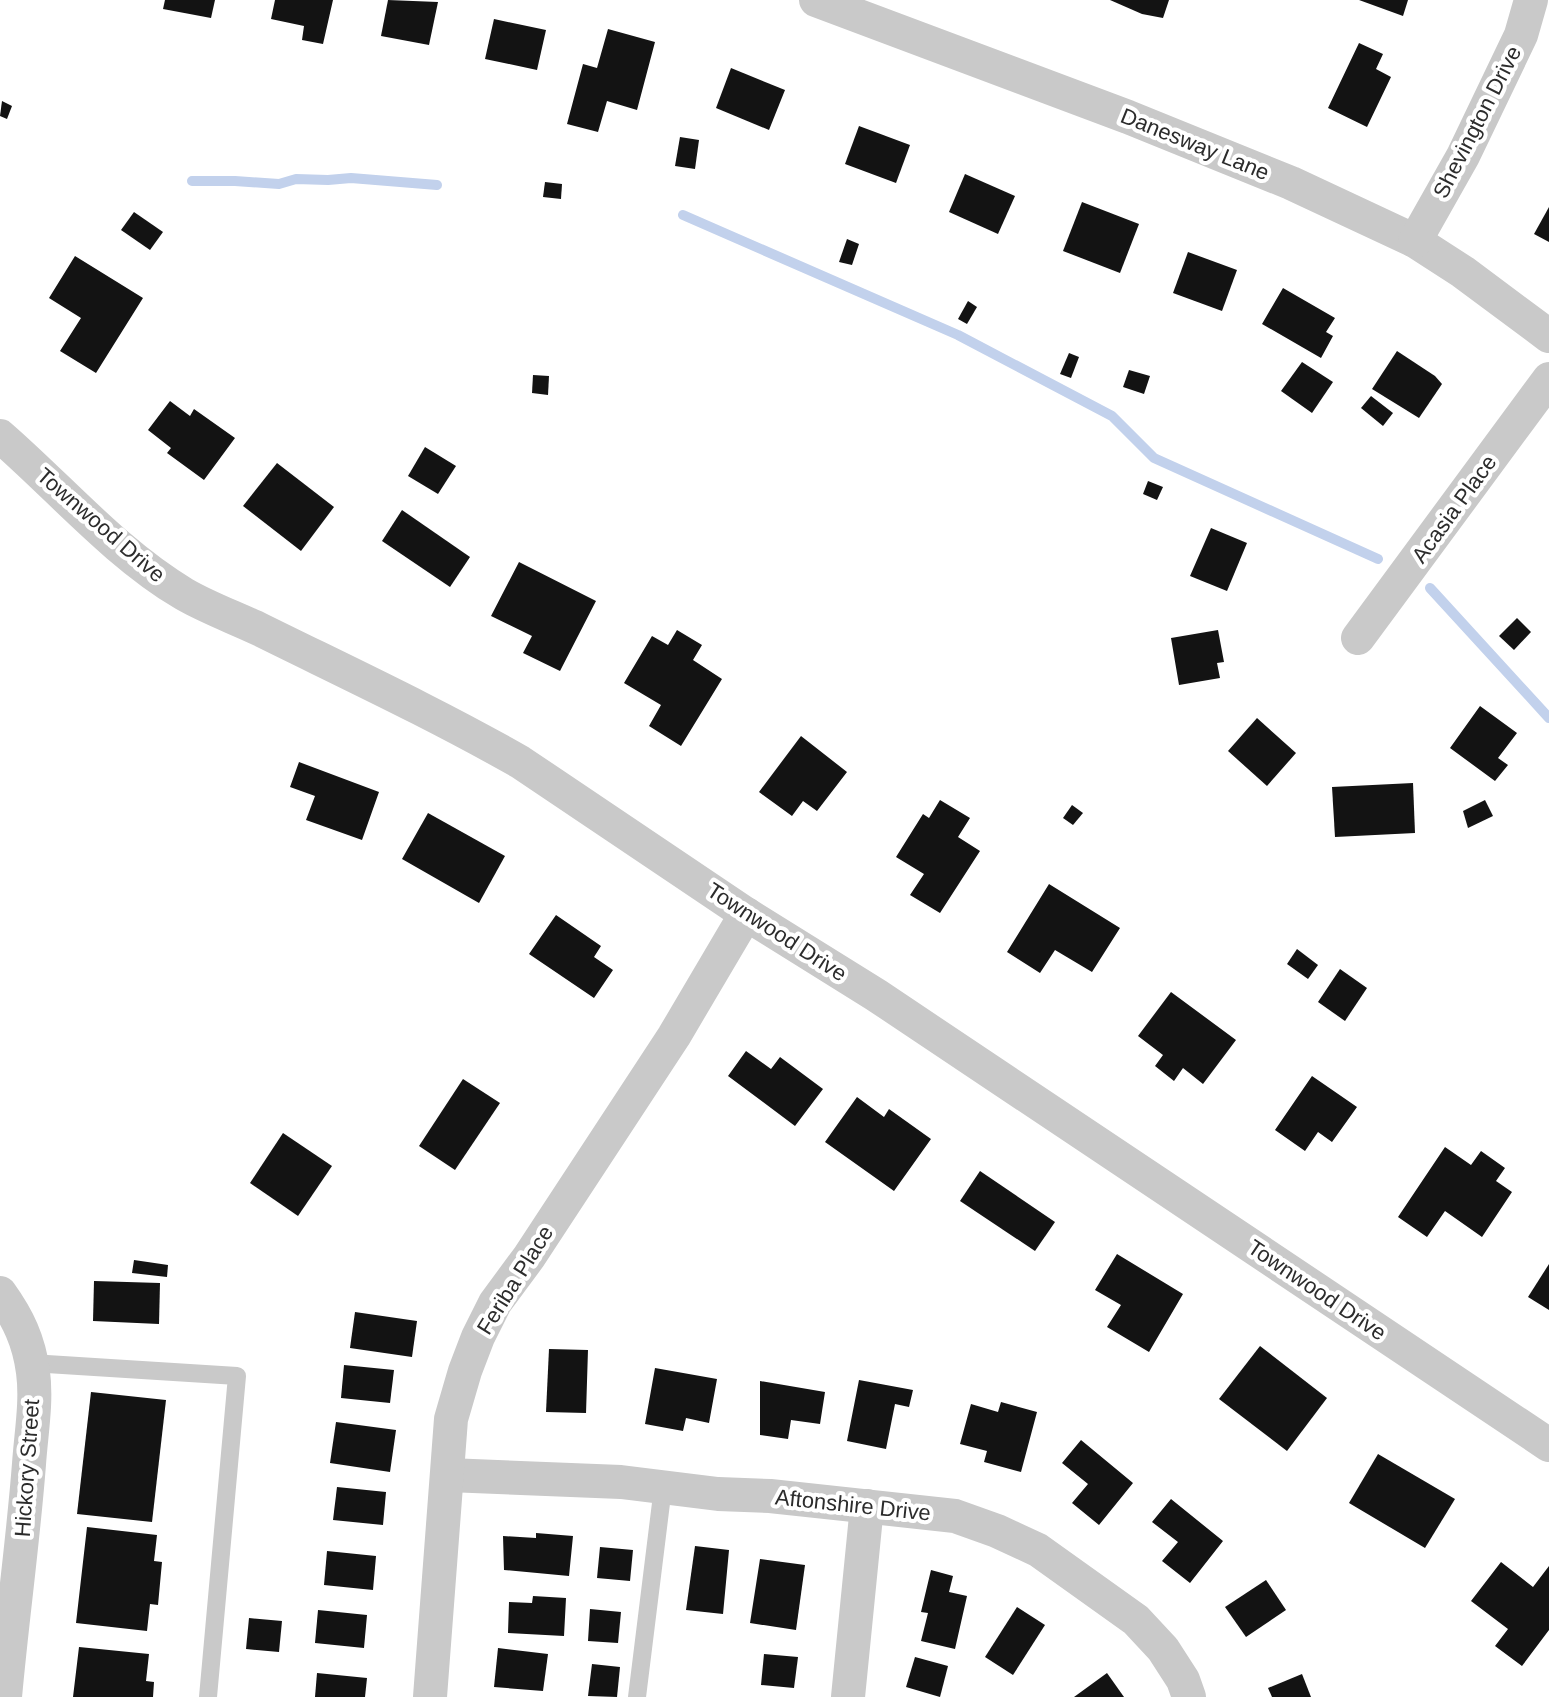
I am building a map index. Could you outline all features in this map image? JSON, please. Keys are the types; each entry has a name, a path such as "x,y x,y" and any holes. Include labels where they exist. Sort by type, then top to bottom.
{"street":[{"name":"Danesway Lane","path":"816,0 1068,94 1291,183 1415,241 1463,272 1549,336"},
{"name":"Shevington Drive","path":"1415,241 1463,156 1521,35 1531,0"},
{"name":"Acasia Place","path":"1358,638 1549,379"},
{"name":"Townwood Drive","path":"0,436 86,517 147,568 185,594 520,762 746,914 876,995 1549,1445"},
{"name":"Feriba Place","path":"430,1697 451,1419 478,1337 495,1303 529,1257 674,1036 746,914"},
{"name":"Hickory Street","path":"0,1293 15,1313 26,1340 34,1404 27,1500 5,1697"},
{"name":"Aftonshire Drive","path":"448,1475 621,1482 955,1516 1038,1550 1136,1620 1163,1649 1183,1680 1189,1697"},
{"path":"848,1697 867,1506"}],"lane":[{"path":"31,1363 237,1376 208,1697"},
{"path":"637,1697 663,1487"}],"building":[{"path":"165,0 215,0 211,18 163,9"},
{"path":"275,0 333,0 323,44 302,40 304,26 271,19"},
{"path":"388,0 438,2 429,45 381,36"},
{"path":"1110,0 1169,0 1163,18 1142,14"},
{"path":"1359,0 1408,0 1403,16"},
{"path":"494,19 546,30 537,70 485,59"},
{"path":"608,29 655,42 637,110 607,101 598,132 567,124 583,64 597,68"},
{"path":"1359,43 1383,54 1376,69 1391,77 1367,127 1328,108"},
{"path":"731,68 785,90 769,130 716,108"},
{"path":"2,101 12,106 7,119 0,116"},
{"path":"859,126 910,145 896,183 845,164"},
{"path":"680,137 699,140 695,169 675,166"},
{"path":"965,174 1015,196 998,234 949,212"},
{"path":"545,182 562,184 561,199 543,197"},
{"path":"1082,202 1139,224 1120,273 1063,251"},
{"path":"1549,207 1549,242 1534,234"},
{"path":"134,212 163,232 150,250 121,230"},
{"path":"847,239 859,244 852,265 839,262"},
{"path":"1188,252 1237,270 1222,311 1173,293"},
{"path":"75,256 143,298 96,373 60,351 81,318 49,298"},
{"path":"1283,288 1335,318 1326,332 1333,336 1321,358 1262,324"},
{"path":"968,301 977,307 967,324 958,319"},
{"path":"1397,351 1442,384 1419,418 1372,389"},
{"path":"1069,353 1079,357 1071,378 1060,374"},
{"path":"1302,362 1333,382 1312,413 1281,391"},
{"path":"1129,370 1150,376 1144,394 1123,387"},
{"path":"533,375 549,376 548,395 532,393"},
{"path":"1371,396 1393,413 1383,426 1361,408"},
{"path":"170,401 190,416 194,409 235,438 204,480 167,453 171,448 148,430"},
{"path":"425,447 456,466 438,494 408,476"},
{"path":"277,463 334,507 301,551 243,506"},
{"path":"1148,481 1163,487 1157,500 1143,494"},
{"path":"402,510 470,557 450,587 382,541"},
{"path":"1211,528 1247,543 1227,591 1190,576"},
{"path":"519,562 596,601 560,671 523,653 532,636 491,616"},
{"path":"1517,618 1531,632 1514,650 1499,636"},
{"path":"677,630 702,645 693,660 722,679 681,746 649,726 661,705 624,683 652,636 668,645"},
{"path":"1218,630 1224,662 1217,663 1220,678 1179,685 1171,638"},
{"path":"1480,706 1517,733 1498,758 1508,765 1495,781 1450,748"},
{"path":"1257,718 1296,753 1267,786 1228,751"},
{"path":"801,736 847,772 817,811 803,801 792,816 759,792"},
{"path":"299,762 379,792 362,840 306,820 315,796 290,787"},
{"path":"1413,783 1415,833 1335,837 1332,787"},
{"path":"940,800 970,818 958,837 980,851 940,913 910,895 924,874 896,857 923,814 929,818"},
{"path":"1485,800 1493,816 1468,828 1463,811"},
{"path":"1072,805 1083,813 1073,825 1063,818"},
{"path":"428,813 505,856 479,903 402,859"},
{"path":"1049,884 1120,928 1092,972 1055,950 1040,973 1007,952"},
{"path":"556,915 601,946 594,957 613,970 594,998 529,954"},
{"path":"1297,949 1318,965 1308,979 1287,964"},
{"path":"1340,969 1367,988 1345,1021 1318,1002"},
{"path":"1171,992 1236,1040 1203,1084 1183,1068 1174,1081 1155,1066 1163,1055 1138,1036"},
{"path":"746,1051 771,1069 780,1057 823,1089 795,1126 728,1076"},
{"path":"1312,1076 1357,1107 1332,1142 1318,1132 1305,1151 1275,1130"},
{"path":"463,1079 500,1103 455,1170 419,1146"},
{"path":"857,1097 884,1117 889,1109 931,1139 894,1191 825,1142"},
{"path":"283,1133 332,1166 298,1216 250,1183"},
{"path":"1445,1147 1471,1165 1481,1151 1505,1168 1496,1181 1512,1192 1482,1237 1445,1211 1427,1237 1398,1217"},
{"path":"980,1171 1055,1222 1035,1251 960,1201"},
{"path":"1117,1254 1183,1294 1149,1352 1107,1327 1121,1305 1095,1290"},
{"path":"134,1260 168,1265 167,1277 132,1273"},
{"path":"1549,1264 1549,1310 1528,1297"},
{"path":"94,1281 160,1283 159,1324 93,1321"},
{"path":"355,1312 417,1321 412,1357 350,1348"},
{"path":"1260,1346 1327,1398 1287,1451 1219,1399"},
{"path":"549,1349 588,1350 586,1413 546,1412"},
{"path":"344,1365 394,1370 390,1403 341,1398"},
{"path":"655,1368 717,1379 709,1423 686,1418 683,1431 645,1424"},
{"path":"859,1380 913,1390 909,1407 895,1404 886,1449 847,1441"},
{"path":"760,1381 825,1392 820,1424 791,1420 788,1439 760,1435"},
{"path":"91,1392 166,1400 152,1522 77,1514"},
{"path":"1001,1402 1037,1412 1021,1472 984,1462 987,1451 960,1444 971,1404 998,1412"},
{"path":"336,1422 396,1430 390,1472 330,1463"},
{"path":"1081,1440 1133,1483 1099,1525 1072,1503 1088,1484 1062,1463"},
{"path":"1378,1454 1455,1499 1425,1548 1349,1503"},
{"path":"337,1487 386,1492 383,1525 333,1520"},
{"path":"1171,1499 1223,1541 1190,1583 1162,1561 1178,1542 1152,1522"},
{"path":"87,1527 157,1535 154,1561 162,1562 158,1605 150,1604 147,1631 76,1623"},
{"path":"536,1533 573,1536 569,1576 504,1570 503,1536 536,1538"},
{"path":"695,1546 729,1550 723,1614 686,1610"},
{"path":"600,1547 633,1550 630,1581 597,1578"},
{"path":"327,1551 376,1556 373,1590 324,1585"},
{"path":"760,1559 805,1565 796,1630 750,1623"},
{"path":"1501,1562 1533,1587 1549,1566 1549,1630 1522,1666 1495,1646 1508,1629 1471,1601"},
{"path":"931,1570 953,1576 949,1592 967,1596 955,1649 921,1641 928,1613 921,1612"},
{"path":"1266,1580 1286,1610 1246,1637 1225,1607"},
{"path":"533,1596 566,1598 564,1636 508,1633 509,1602 532,1603"},
{"path":"1017,1607 1045,1625 1013,1675 985,1657"},
{"path":"590,1609 621,1612 618,1643 588,1641"},
{"path":"318,1610 367,1615 364,1648 315,1643"},
{"path":"249,1618 282,1621 279,1652 246,1649"},
{"path":"79,1647 149,1654 146,1681 154,1682 153,1697 73,1697"},
{"path":"498,1648 548,1654 543,1691 494,1687"},
{"path":"764,1654 798,1657 794,1688 761,1685"},
{"path":"915,1657 948,1666 940,1697 906,1687"},
{"path":"592,1664 620,1667 617,1697 588,1696"},
{"path":"317,1673 367,1678 365,1697 315,1697"},
{"path":"1107,1673 1124,1697 1074,1697"},
{"path":"1302,1674 1311,1697 1272,1697 1268,1688"}],"waterway":[{"path":"192,181 279,184 296,179 351,178 437,185"},
{"path":"683,215 958,335 1112,416 1154,458 1378,559"},
{"path":"1430,588 1549,718"}]}
